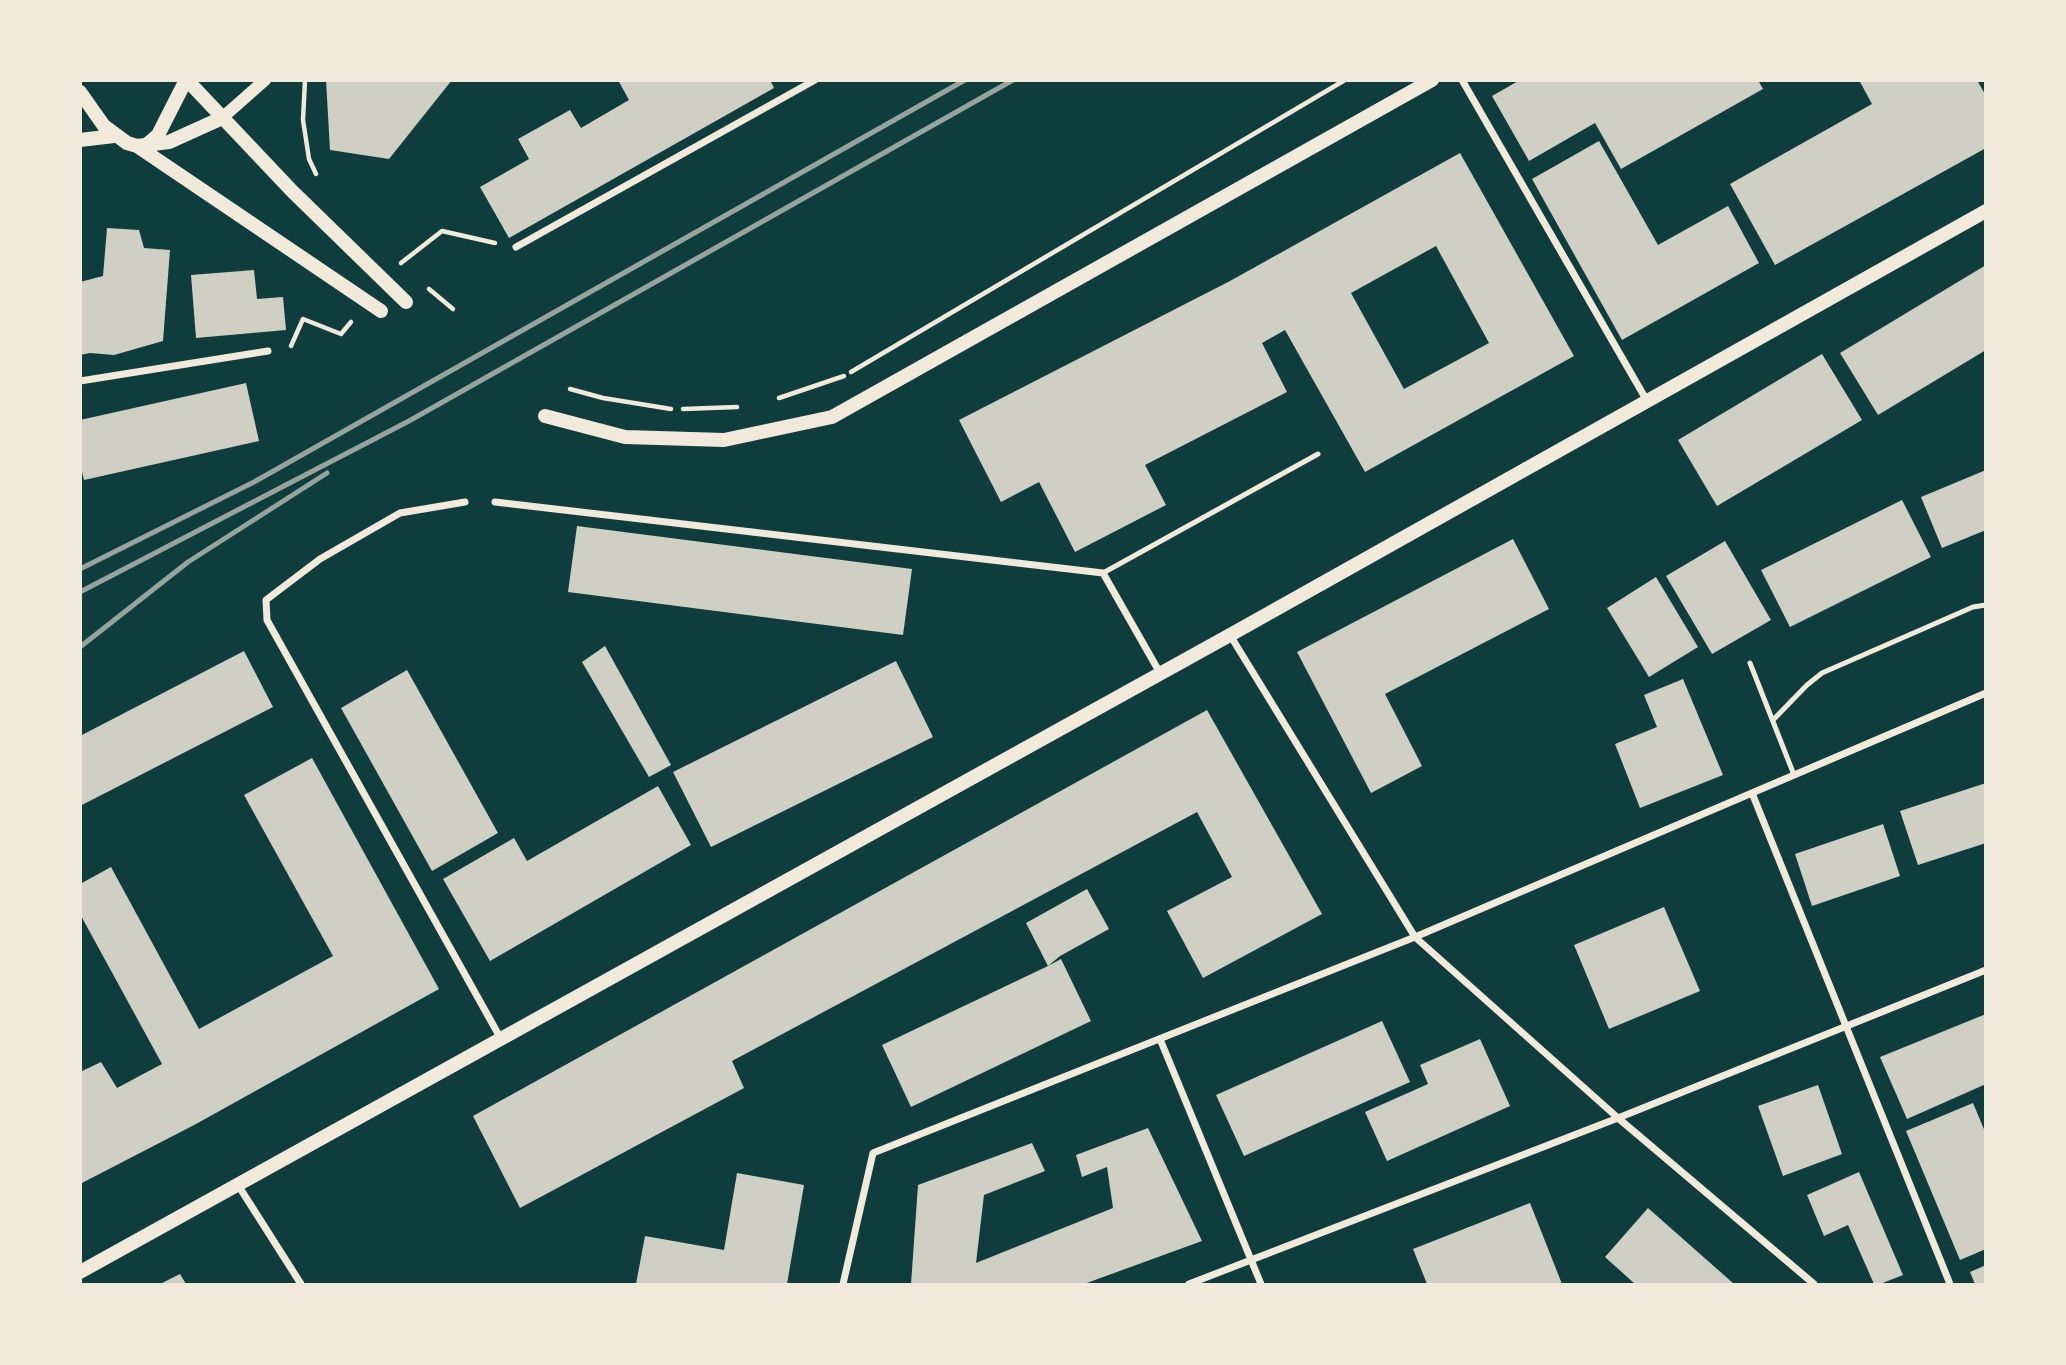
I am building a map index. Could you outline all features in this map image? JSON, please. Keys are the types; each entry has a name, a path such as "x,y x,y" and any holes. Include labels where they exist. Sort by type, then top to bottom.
{"main road":[{"path":"141,146 158,135 186,80 292,191 406,302"},
{"path":"545,416 625,437 724,440 832,417 1432,80"},
{"path":"80,92 114,136 127,144 141,146 169,142 222,118"},
{"path":"80,140 114,136"},
{"path":"141,146 381,311"},
{"path":"80,1272 1230,635 1986,211"}],"street":[{"path":"222,118 265,80"},
{"path":"516,247 815,80"},
{"path":"1462,80 1647,401"},
{"path":"80,381 268,351"},
{"path":"465,502 400,513 320,559 266,600 267,620 501,1039"},
{"path":"495,502 1103,573 1160,673"},
{"path":"1230,635 1415,937 1618,1118 1814,1284"},
{"path":"843,1284 873,1153 1415,937 1986,693"},
{"path":"1752,793 1950,1284"},
{"path":"1189,1284 1618,1118 1986,970"},
{"path":"1160,1039 1261,1284"},
{"path":"238,1185 301,1284"}],"lane":[{"path":"1103,573 1318,454"},
{"path":"1773,720 1822,673 1973,607 1986,605"},
{"path":"1750,663 1794,775"}],"path":[{"path":"305,80 303,120 309,159 319,181"},
{"path":"777,398 842,377 1345,80"},
{"path":"400,264 442,231 516,247"},
{"path":"391,254 411,272"},
{"path":"421,282 453,309"},
{"path":"290,348 303,319 341,334 355,318"},
{"path":"570,388 603,398 674,409 738,407"}],"building":[{"path":"326,80 452,80 389,159 330,150"},
{"path":"618,80 770,80 774,88 509,238 480,187 529,159 518,139 570,110 581,128 629,100"},
{"path":"1520,80 1758,80 1763,89 1621,169 1595,123 1529,161 1492,96"},
{"path":"1859,80 1977,80 1986,96 1986,148 1775,265 1730,184 1872,104"},
{"path":"1599,141 1658,245 1728,206 1759,263 1622,340 1532,179"},
{"path":"1460,153 1574,356 1365,472 1285,330 1262,343 1287,392 1145,465 1166,505 1075,552 1039,482 1001,502 959,420 1230,281","holes":["1436,246 1489,343 1404,389 1351,293"]},
{"path":"107,228 139,230 144,248 170,250 163,341 114,355 80,355 80,282 103,276"},
{"path":"1986,265 1986,350 1878,415 1840,353"},
{"path":"254,270 257,299 283,297 286,330 196,338 191,275"},
{"path":"1822,354 1862,420 1717,506 1678,440"},
{"path":"246,383 259,441 84,480 80,464 80,420"},
{"path":"1986,470 1986,530 1942,548 1921,497"},
{"path":"1902,500 1931,557 1790,627 1761,570"},
{"path":"577,526 912,569 903,635 568,592"},
{"path":"1513,539 1549,609 1385,694 1422,766 1371,793 1297,652"},
{"path":"1725,541 1771,620 1712,654 1666,576"},
{"path":"1656,577 1698,647 1649,677 1607,608"},
{"path":"605,646 671,765 649,777 582,662"},
{"path":"244,651 273,707 80,806 80,736"},
{"path":"896,661 933,737 711,847 673,772"},
{"path":"407,670 498,833 432,871 341,708"},
{"path":"1683,679 1723,775 1640,808 1615,744 1657,727 1644,695"},
{"path":"1207,710 1322,914 1203,978 1167,911 1232,877 1197,812 732,1061 744,1088 520,1208 473,1116"},
{"path":"312,758 439,989 196,1124 80,1184 80,1072 101,1062 117,1088 162,1064 80,914 80,884 111,867 199,1029 333,956 244,795"},
{"path":"1986,783 1986,843 1918,865 1900,811"},
{"path":"658,786 691,845 490,961 443,879 514,838 527,861"},
{"path":"1883,824 1900,876 1812,906 1795,854"},
{"path":"1087,889 1109,929 1060,956 1048,966 1026,923"},
{"path":"1664,907 1700,991 1609,1029 1574,945"},
{"path":"1061,959 1091,1021 911,1107 882,1045"},
{"path":"1986,1014 1986,1084 1907,1119 1880,1057"},
{"path":"1382,1021 1410,1082 1244,1156 1216,1095"},
{"path":"1480,1039 1510,1106 1387,1161 1365,1112 1428,1084 1420,1065"},
{"path":"1818,1085 1842,1154 1783,1176 1758,1106"},
{"path":"1973,1103 1986,1134 1986,1249 1960,1260 1906,1131"},
{"path":"1148,1128 1202,1241 1084,1284 911,1284 918,1185 1032,1143 1045,1171 984,1195 976,1263 1113,1208 1107,1167 1082,1177 1076,1155"},
{"path":"1859,1172 1903,1275 1880,1284 1874,1284 1848,1225 1824,1236 1807,1195"},
{"path":"737,1173 804,1185 787,1284 636,1284 645,1236 724,1250"},
{"path":"1530,1203 1562,1284 1427,1284 1413,1249"},
{"path":"1648,1208 1734,1284 1635,1284 1605,1257"},
{"path":"1986,1265 1986,1284 1975,1284 1970,1272"},
{"path":"180,1274 186,1284 160,1284"}],"railway":[{"path":"80,569 254,482 965,80"},
{"path":"80,592 409,421 1013,80"},
{"path":"80,647 188,562 327,473"}]}
